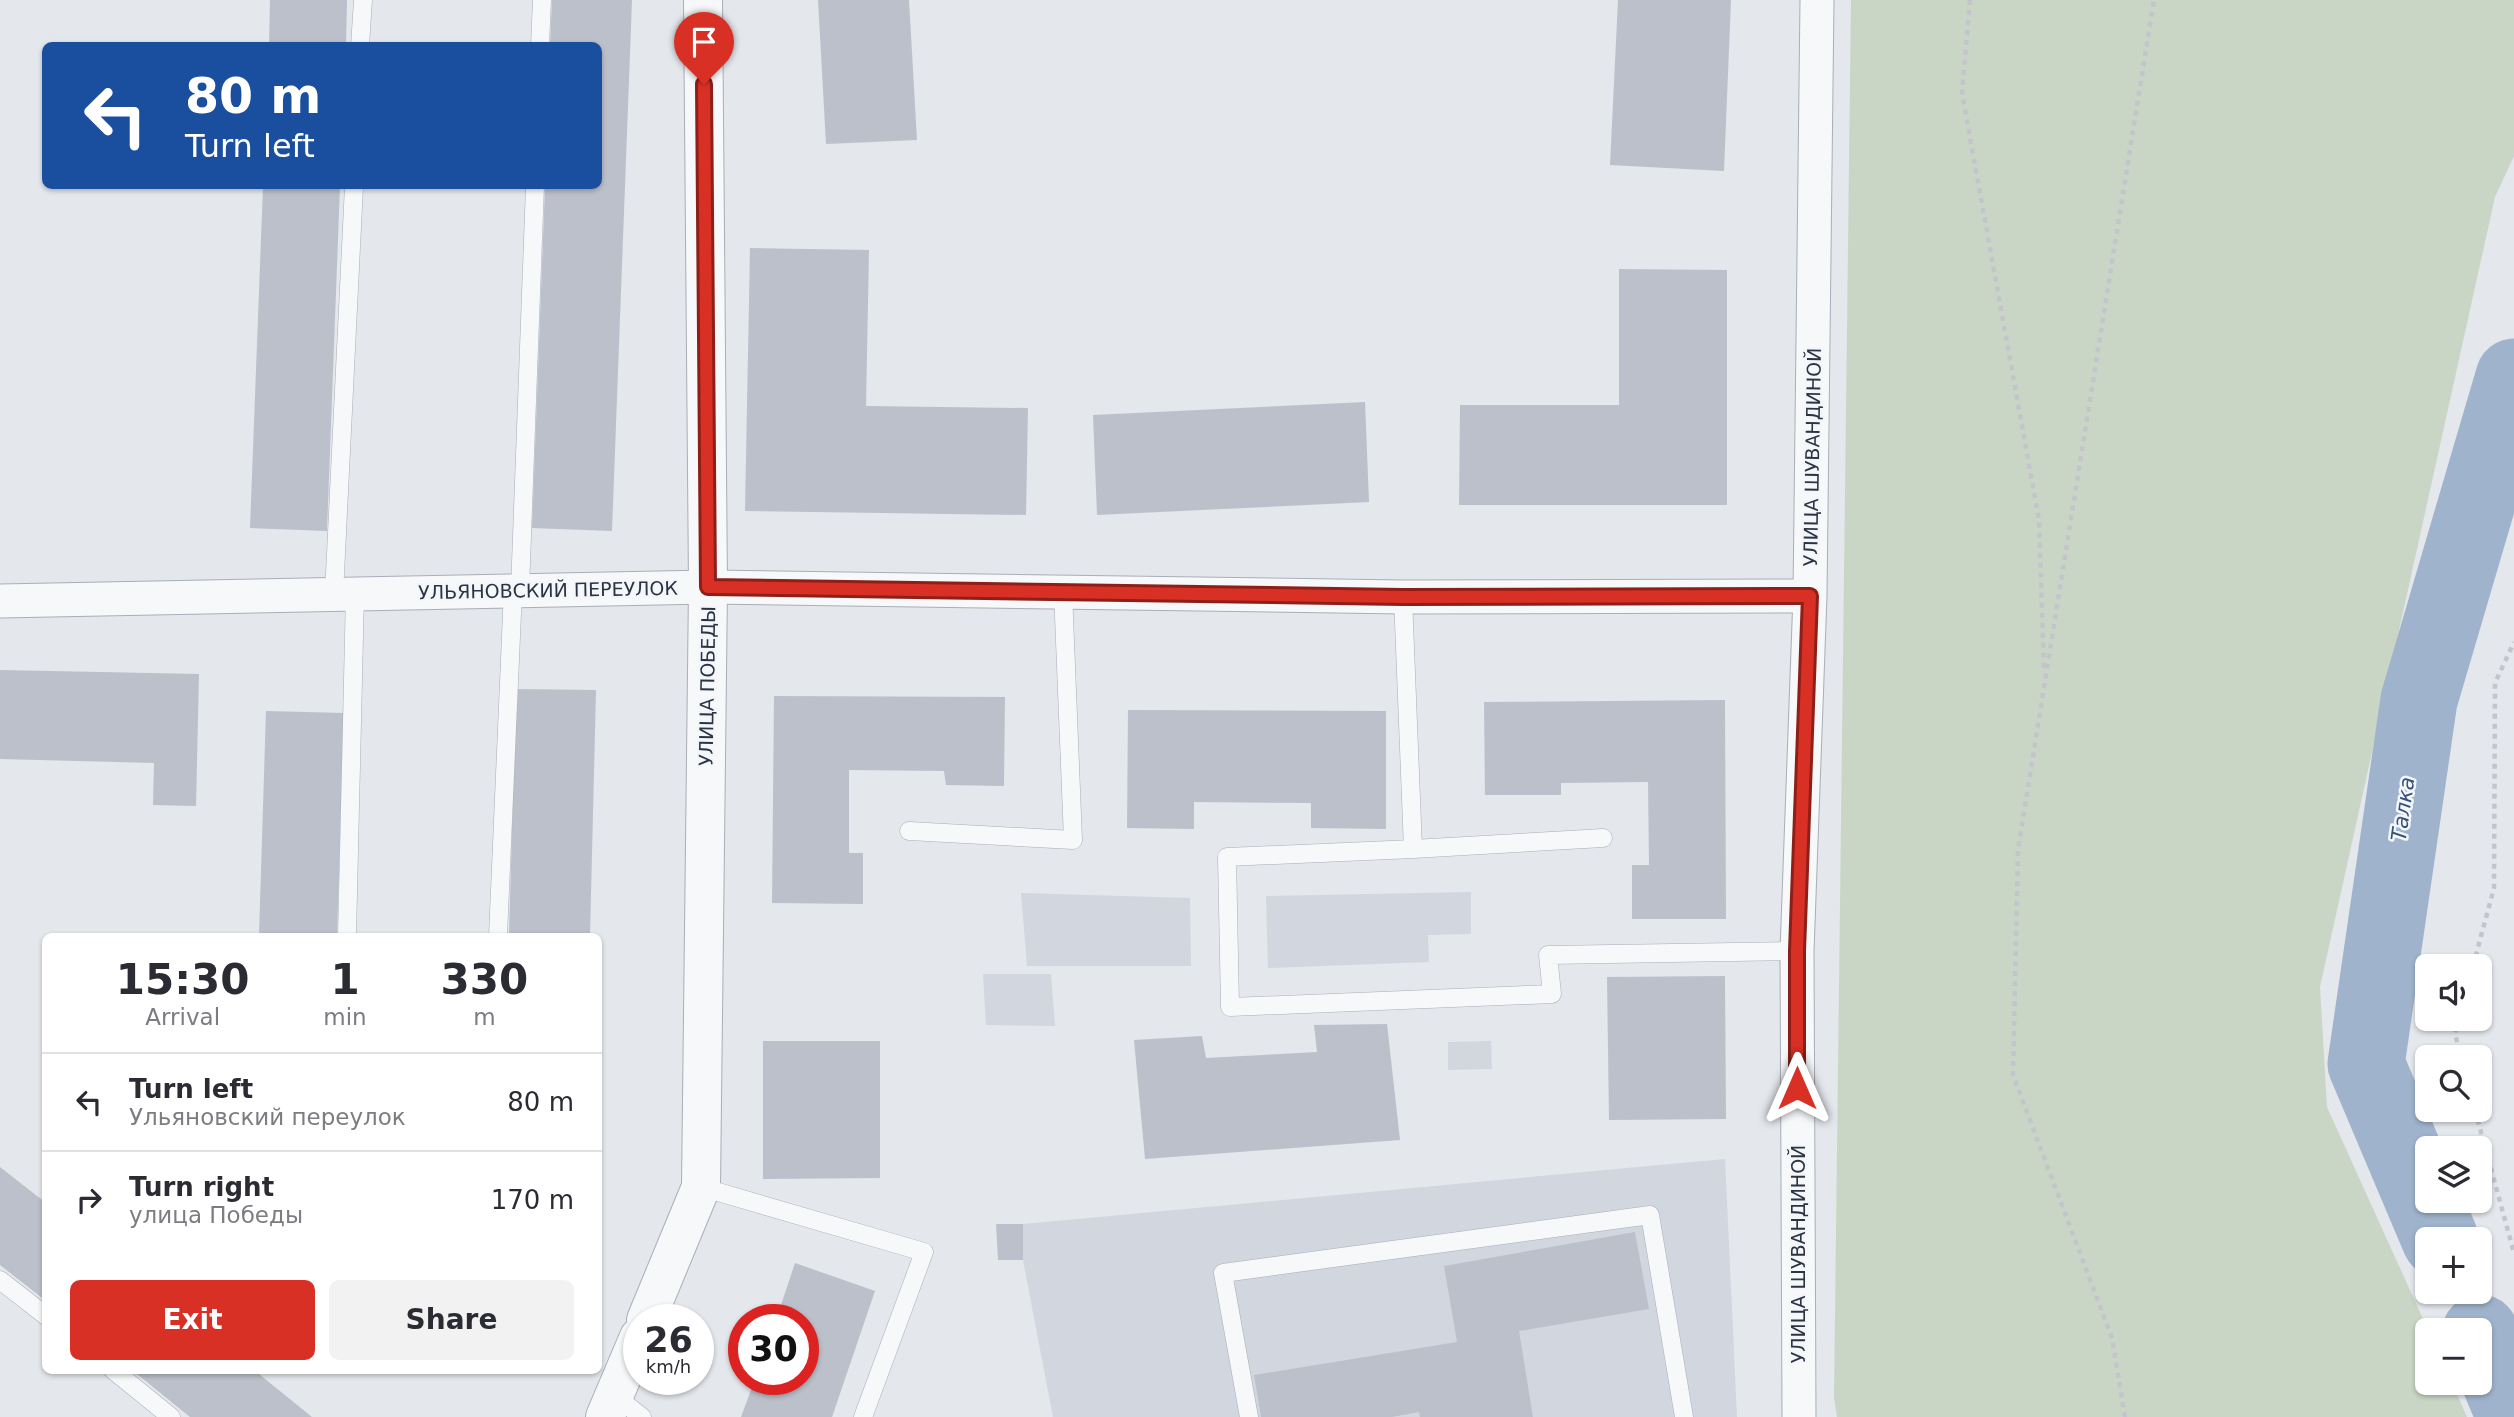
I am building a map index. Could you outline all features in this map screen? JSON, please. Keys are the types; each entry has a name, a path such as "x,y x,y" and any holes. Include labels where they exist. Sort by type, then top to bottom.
{"street":[{"name":"УЛИЦА ПОБЕДЫ","path":"653,1304 702,1187 708,587 703,0"},
{"name":"УЛИЦА ШУВАНДИНОЙ","path":"1799,1417 1797,951 1810,596 1817,0"},
{"name":"УЛЬЯНОВСКИЙ ПЕРЕУЛОК","path":"0,601 708,587 1403,597 1810,596"}],"lane":[{"path":"360,42 363,0"},
{"path":"540,42 542,0"},
{"path":"347,933 344,594 354,189"},
{"path":"498,933 535,189"},
{"path":"909,831 1073,840 1063,592"},
{"path":"1403,597 1413,849"},
{"path":"1603,838 1227,858 1230,1007 1552,994 1549,955 1797,951"},
{"path":"702,1187 924,1252 863,1417"},
{"path":"1249,1417 1223,1273 1650,1215 1684,1417"},
{"path":"0,1280 42,1314"},
{"path":"118,1374 171,1417"}],"path":[{"path":"1969,0 1962,93 2039,520 2045,682"},
{"path":"2125,1417 2112,1338 2013,1075 2018,850 2154,0"},
{"path":"2476,954 2494,888 2495,683 2514,642"},
{"path":"2478,1122 2514,1253"}],"shaded area":[{"path":"1471,892 1471,934 1428,935 1429,962 1268,968 1266,896"},
{"path":"1021,893 1190,898 1191,966 1027,966"},
{"path":"983,974 1051,974 1055,1026 986,1025"},
{"path":"1491,1041 1492,1069 1448,1070 1448,1042"},
{"path":"1725,1159 1737,1417 1053,1417 1023,1260 1023,1224"}],"green space":[{"path":"1851,0 2514,0 2514,156 2495,197 2320,987 2327,1107 2423,1318 2415,1318 2415,1395 2457,1395 2467,1417 1837,1417 1834,1398"}],"building":[{"path":"270,0 347,0 346,42 269,42"},
{"path":"552,0 632,0 612,531 532,528 545,189 602,189 602,42 550,42"},
{"path":"818,0 909,0 917,140 826,144"},
{"path":"1618,0 1731,0 1724,171 1610,165"},
{"path":"263,189 340,189 327,531 250,528"},
{"path":"750,248 869,250 866,406 1028,408 1026,515 745,511"},
{"path":"1619,269 1727,270 1727,505 1459,505 1460,405 1619,405"},
{"path":"1365,402 1369,502 1097,515 1093,415"},
{"path":"0,670 199,674 196,806 153,805 154,763 0,759"},
{"path":"516,689 596,690 590,933 509,933"},
{"path":"774,696 1005,697 1004,786 946,785 944,771 849,770 849,853 863,853 863,904 772,903"},
{"path":"1725,700 1726,919 1632,919 1632,865 1649,865 1648,782 1561,783 1561,795 1485,795 1484,702"},
{"path":"1128,710 1386,711 1386,829 1311,828 1311,803 1194,802 1194,829 1127,828"},
{"path":"266,711 344,713 337,933 259,933"},
{"path":"1725,976 1726,1119 1609,1120 1607,977"},
{"path":"1387,1024 1400,1140 1145,1159 1134,1040 1202,1036 1206,1058 1317,1052 1314,1025"},
{"path":"763,1041 880,1041 880,1178 763,1179"},
{"path":"0,1167 42,1200 42,1298 0,1265"},
{"path":"996,1224 1023,1224 1023,1260 998,1260"},
{"path":"1635,1232 1649,1309 1519,1331 1533,1417 1420,1417 1419,1412 1392,1417 1261,1417 1254,1375 1457,1342 1444,1266"},
{"path":"795,1263 875,1291 832,1417 741,1417 749,1395 819,1395 819,1304 781,1304"},
{"path":"137,1374 259,1374 312,1417 190,1417"}],"waterway":[{"name":"Талка","path":"2435,1227 2366,1064 2419,700 2514,377"},
{"name":"Талка","path":"2492,1362 2514,1414"}],"route":[{"path":"704,84 708,587 1403,597 1810,596 1797,951 1797,1088"}]}
